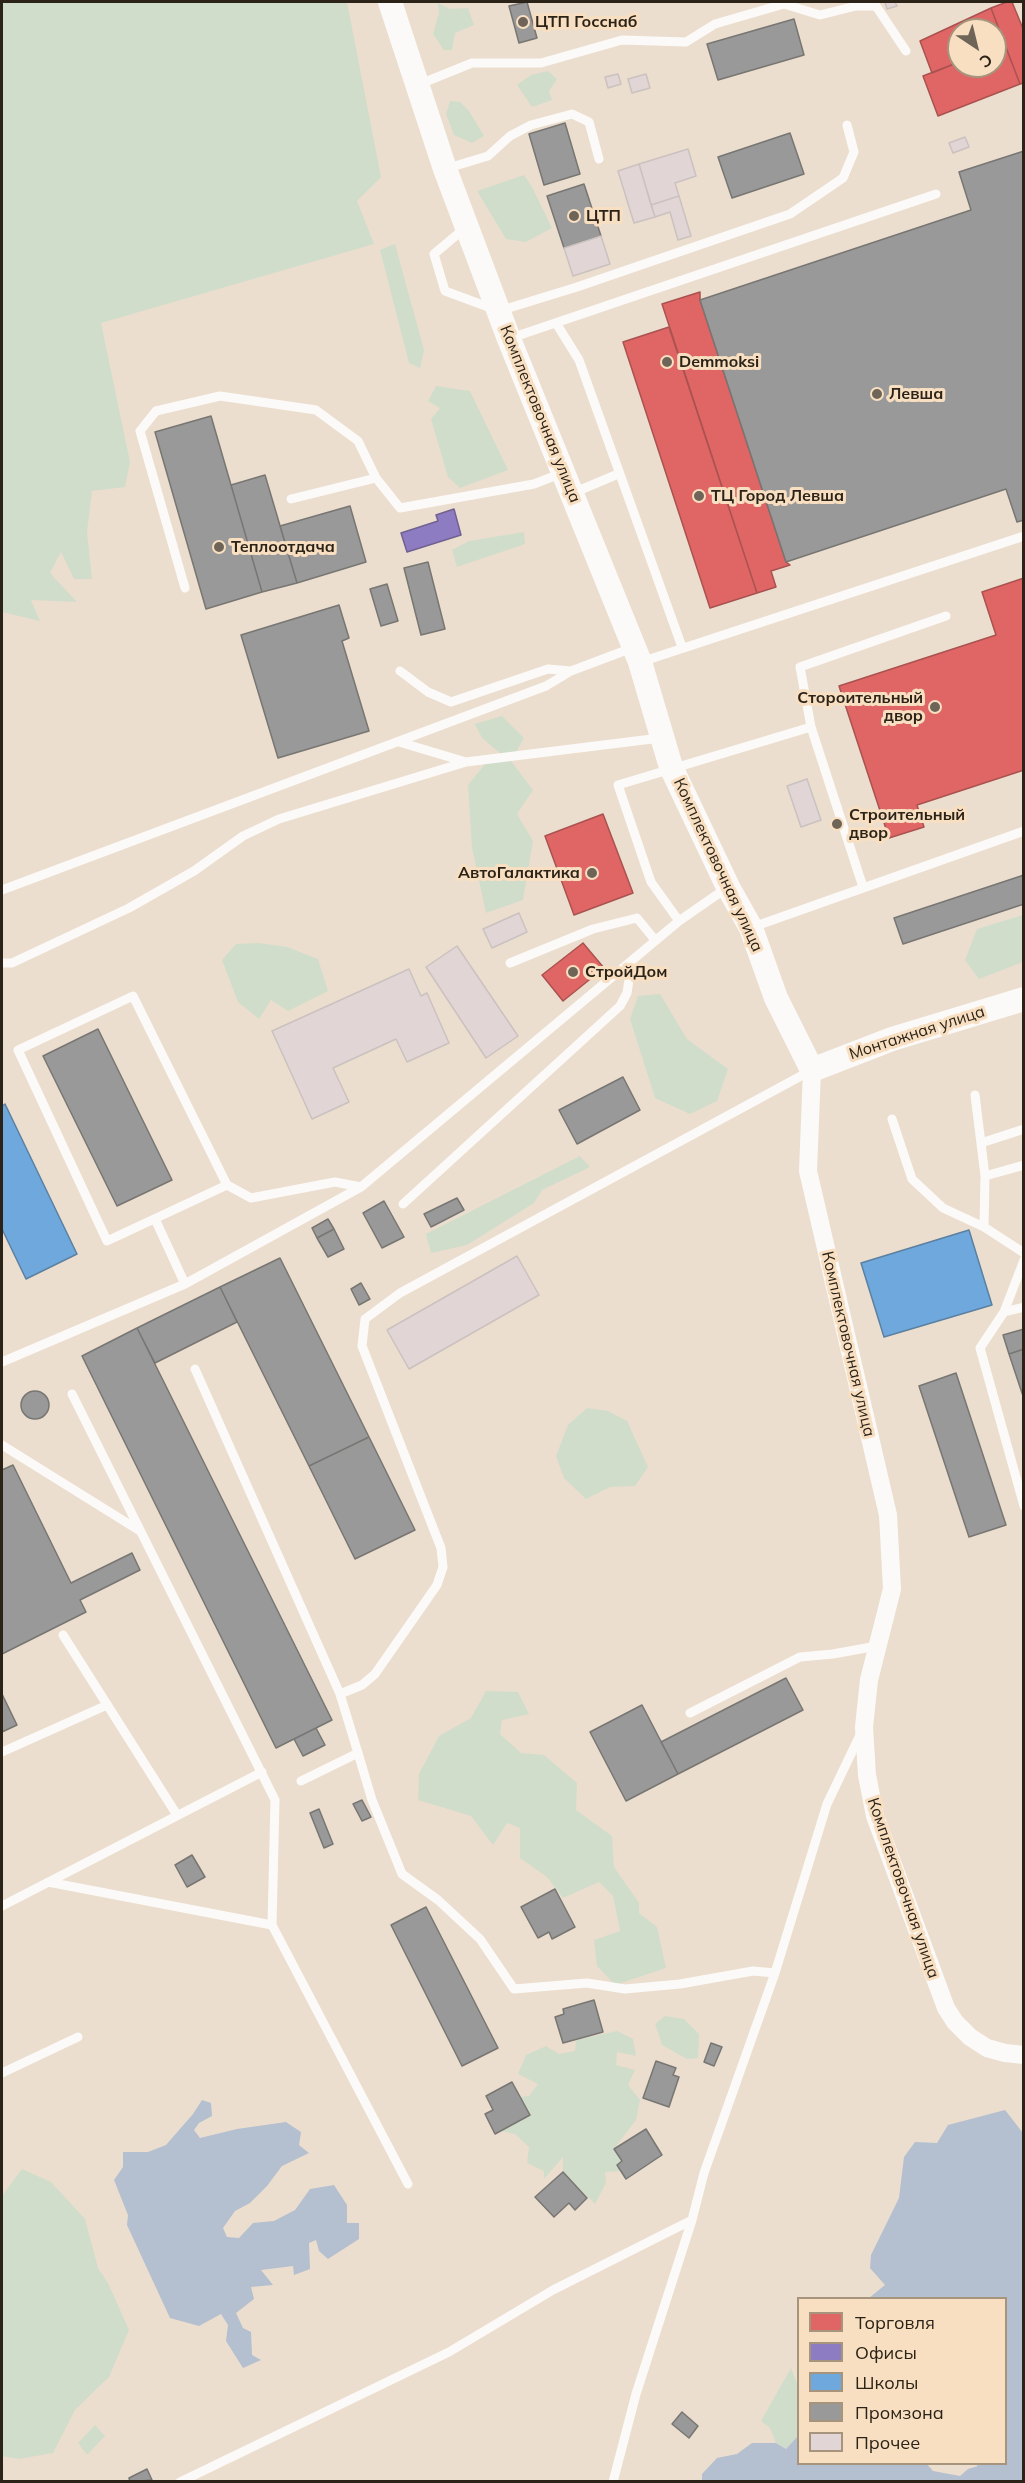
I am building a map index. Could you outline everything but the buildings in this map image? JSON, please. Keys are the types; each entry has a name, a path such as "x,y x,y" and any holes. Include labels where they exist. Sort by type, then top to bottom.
{"street":[{"name":"Комплектовочная улица","path":"390,2 446,170 509,339 637,655 671,767 728,887 751,928 776,998 812,1070 808,1171 888,1515 892,1590 868,1680 864,1727 867,1775 875,1816 946,2008 955,2022 970,2037 987,2048 1023,2055"},
{"name":"Монтажная улица","path":"812,1070 892,1039 1023,999"}],"lane":[{"path":"417,85 472,63 541,63 622,40 686,42 715,24 784,4 820,15 856,6 876,6 906,51"},
{"path":"446,170 488,156 510,136 531,125 572,114 589,122 599,159"},
{"path":"467,226 434,254 445,291 499,311 588,284 790,214 843,178 854,152 848,125"},
{"path":"509,339 936,194"},
{"path":"556,323 579,360 618,474 682,647"},
{"path":"185,588 140,431 156,411 220,396 316,410 358,441 376,477 400,508 534,483 568,483 618,474"},
{"path":"291,499 376,477"},
{"path":"2,890 546,686 571,671 682,647 1023,536"},
{"path":"863,887 811,727 800,667 946,616"},
{"path":"400,671 428,692 451,702 548,669 571,671"},
{"path":"679,921 651,882 618,785 671,767 811,727"},
{"path":"2,963 12,963 129,908 194,871 243,836 279,819 466,762 663,738"},
{"path":"399,742 466,762"},
{"path":"751,928 1023,831"},
{"path":"2,1362 185,1284 360,1187 655,940 728,887"},
{"path":"510,963 593,929 637,918 655,940"},
{"path":"403,1204 620,1006 627,993 632,960"},
{"path":"227,1185 107,1241 18,1050 133,996 227,1185 251,1198 335,1182 360,1187"},
{"path":"340,1694 362,1685 375,1674 437,1585 443,1568 441,1548 362,1346 365,1319 400,1293 812,1070"},
{"path":"975,1095 985,1176 984,1227"},
{"path":"891,1119 912,1179 943,1208 984,1227 1023,1253"},
{"path":"981,1143 1023,1129"},
{"path":"985,1176 1023,1165"},
{"path":"155,1219 185,1284"},
{"path":"1023,1260 1004,1312 980,1348 1023,1506"},
{"path":"1004,1312 1023,1307"},
{"path":"195,1369 340,1694 372,1800 402,1874 438,1900 480,1939 514,1989 587,1983 626,1989 680,1984 753,1971 775,1973"},
{"path":"72,1394 275,1800 272,1925 408,2184"},
{"path":"2,1444 142,1533"},
{"path":"63,1635 177,1815"},
{"path":"690,1713 800,1657 877,1646"},
{"path":"2,1752 107,1705"},
{"path":"613,2481 636,2394 692,2220 704,2173 775,1973 826,1804 864,1727"},
{"path":"301,1781 358,1754"},
{"path":"2,1906 262,1772"},
{"path":"48,1882 272,1925"},
{"path":"2,2073 78,2037"},
{"path":"180,2481 449,2352 553,2290 692,2220"}],"green space":[{"path":"2,2 347,2 381,177 357,201 374,244 101,323 130,462 125,487 92,491 87,532 92,579 74,579 61,552 50,573 77,602 31,600 40,621 2,612"},
{"path":"438,3 450,9 468,8 474,25 455,33 452,50 444,50 433,34 439,13"},
{"path":"548,71 557,79 549,91 552,100 532,107 517,85 531,75"},
{"path":"450,101 460,102 469,111 484,136 472,143 454,135 446,114"},
{"path":"524,175 552,228 526,242 506,239 477,191"},
{"path":"395,244 424,350 420,368 409,363 380,250"},
{"path":"436,386 470,391 508,470 460,488 448,477 431,419 440,408 428,401"},
{"path":"524,532 525,544 457,567 452,550 469,541"},
{"path":"502,716 524,738 511,761 533,790 517,814 533,841 523,900 486,913 472,848 468,785 486,763 501,754 482,738 475,724"},
{"path":"1023,915 1023,962 979,979 965,960 977,929"},
{"path":"259,943 287,947 318,959 328,991 288,1011 271,1000 259,1019 238,1002 222,960 236,944"},
{"path":"660,994 687,1039 728,1069 717,1101 690,1114 655,1098 630,1019 638,996"},
{"path":"580,1156 590,1167 542,1190 534,1203 467,1245 431,1253 426,1234"},
{"path":"587,1408 608,1411 627,1421 648,1467 635,1486 610,1487 586,1499 564,1478 556,1456 568,1425"},
{"path":"486,1691 518,1692 529,1714 502,1720 500,1734 521,1753 544,1755 577,1783 576,1810 612,1836 614,1867 639,1903 639,1913 657,1927 666,1968 615,1985 597,1966 594,1940 620,1931 613,1896 599,1882 563,1898 547,1877 520,1858 520,1828 507,1823 493,1845 471,1816 418,1800 419,1774 439,1736 471,1718"},
{"path":"665,2016 684,2019 699,2034 698,2058 687,2059 662,2045 655,2024"},
{"path":"617,2031 633,2039 636,2056 617,2052 616,2065 635,2070 628,2085 640,2100 636,2120 614,2149 622,2161 617,2165 621,2171 605,2172 606,2183 595,2204 563,2172 563,2157 544,2179 544,2171 527,2163 529,2147 515,2134 501,2131 530,2115 520,2097 529,2096 538,2084 518,2074 526,2055 546,2046 559,2054 575,2051 576,2040"},
{"path":"22,2169 51,2182 85,2219 98,2268 108,2283 129,2330 109,2377 75,2410 53,2453 19,2459 2,2456 2,2196"},
{"path":"791,2368 797,2383 797,2437 786,2449 776,2443 770,2428 761,2421"},
{"path":"95,2425 105,2436 87,2455 78,2443"}],"water":[{"path":"202,2100 211,2103 212,2116 199,2123 194,2130 200,2138 237,2129 286,2122 301,2132 299,2145 309,2153 282,2166 250,2203 235,2211 223,2228 227,2237 239,2238 253,2223 274,2221 295,2210 310,2189 334,2185 347,2205 347,2223 359,2223 359,2239 328,2259 319,2251 316,2240 309,2243 310,2269 294,2275 293,2266 261,2270 273,2285 251,2287 254,2299 236,2313 243,2328 251,2332 252,2355 261,2360 243,2368 226,2341 228,2325 221,2314 199,2326 170,2318 127,2225 128,2215 114,2180 123,2167 123,2152 148,2152 166,2145"},
{"path":"1005,2110 1023,2133 1023,2481 702,2481 702,2474 717,2458 737,2454 752,2443 776,2443 786,2449 797,2437 797,2465 928,2465 933,2471 960,2476 968,2469 978,2466 976,2465 1007,2465 1007,2297 870,2297 885,2285 870,2268 871,2255 899,2198 904,2157 915,2142 937,2143 948,2125"}],"place":[{"name":"ЦТП Госснаб","path":"523,22"},
{"name":"ЦТП","path":"574,216"},
{"name":"Demmoksi","path":"667,362"},
{"name":"Левша","path":"877,394"},
{"name":"ТЦ Город Левша","path":"699,496"},
{"name":"Теплоотдача","path":"219,547"},
{"name":"Стороительный двор","path":"935,707"},
{"name":"Строительный двор","path":"837,824"},
{"name":"АвтоГалактика","path":"592,873"},
{"name":"СтройДом","path":"573,972"}]}
